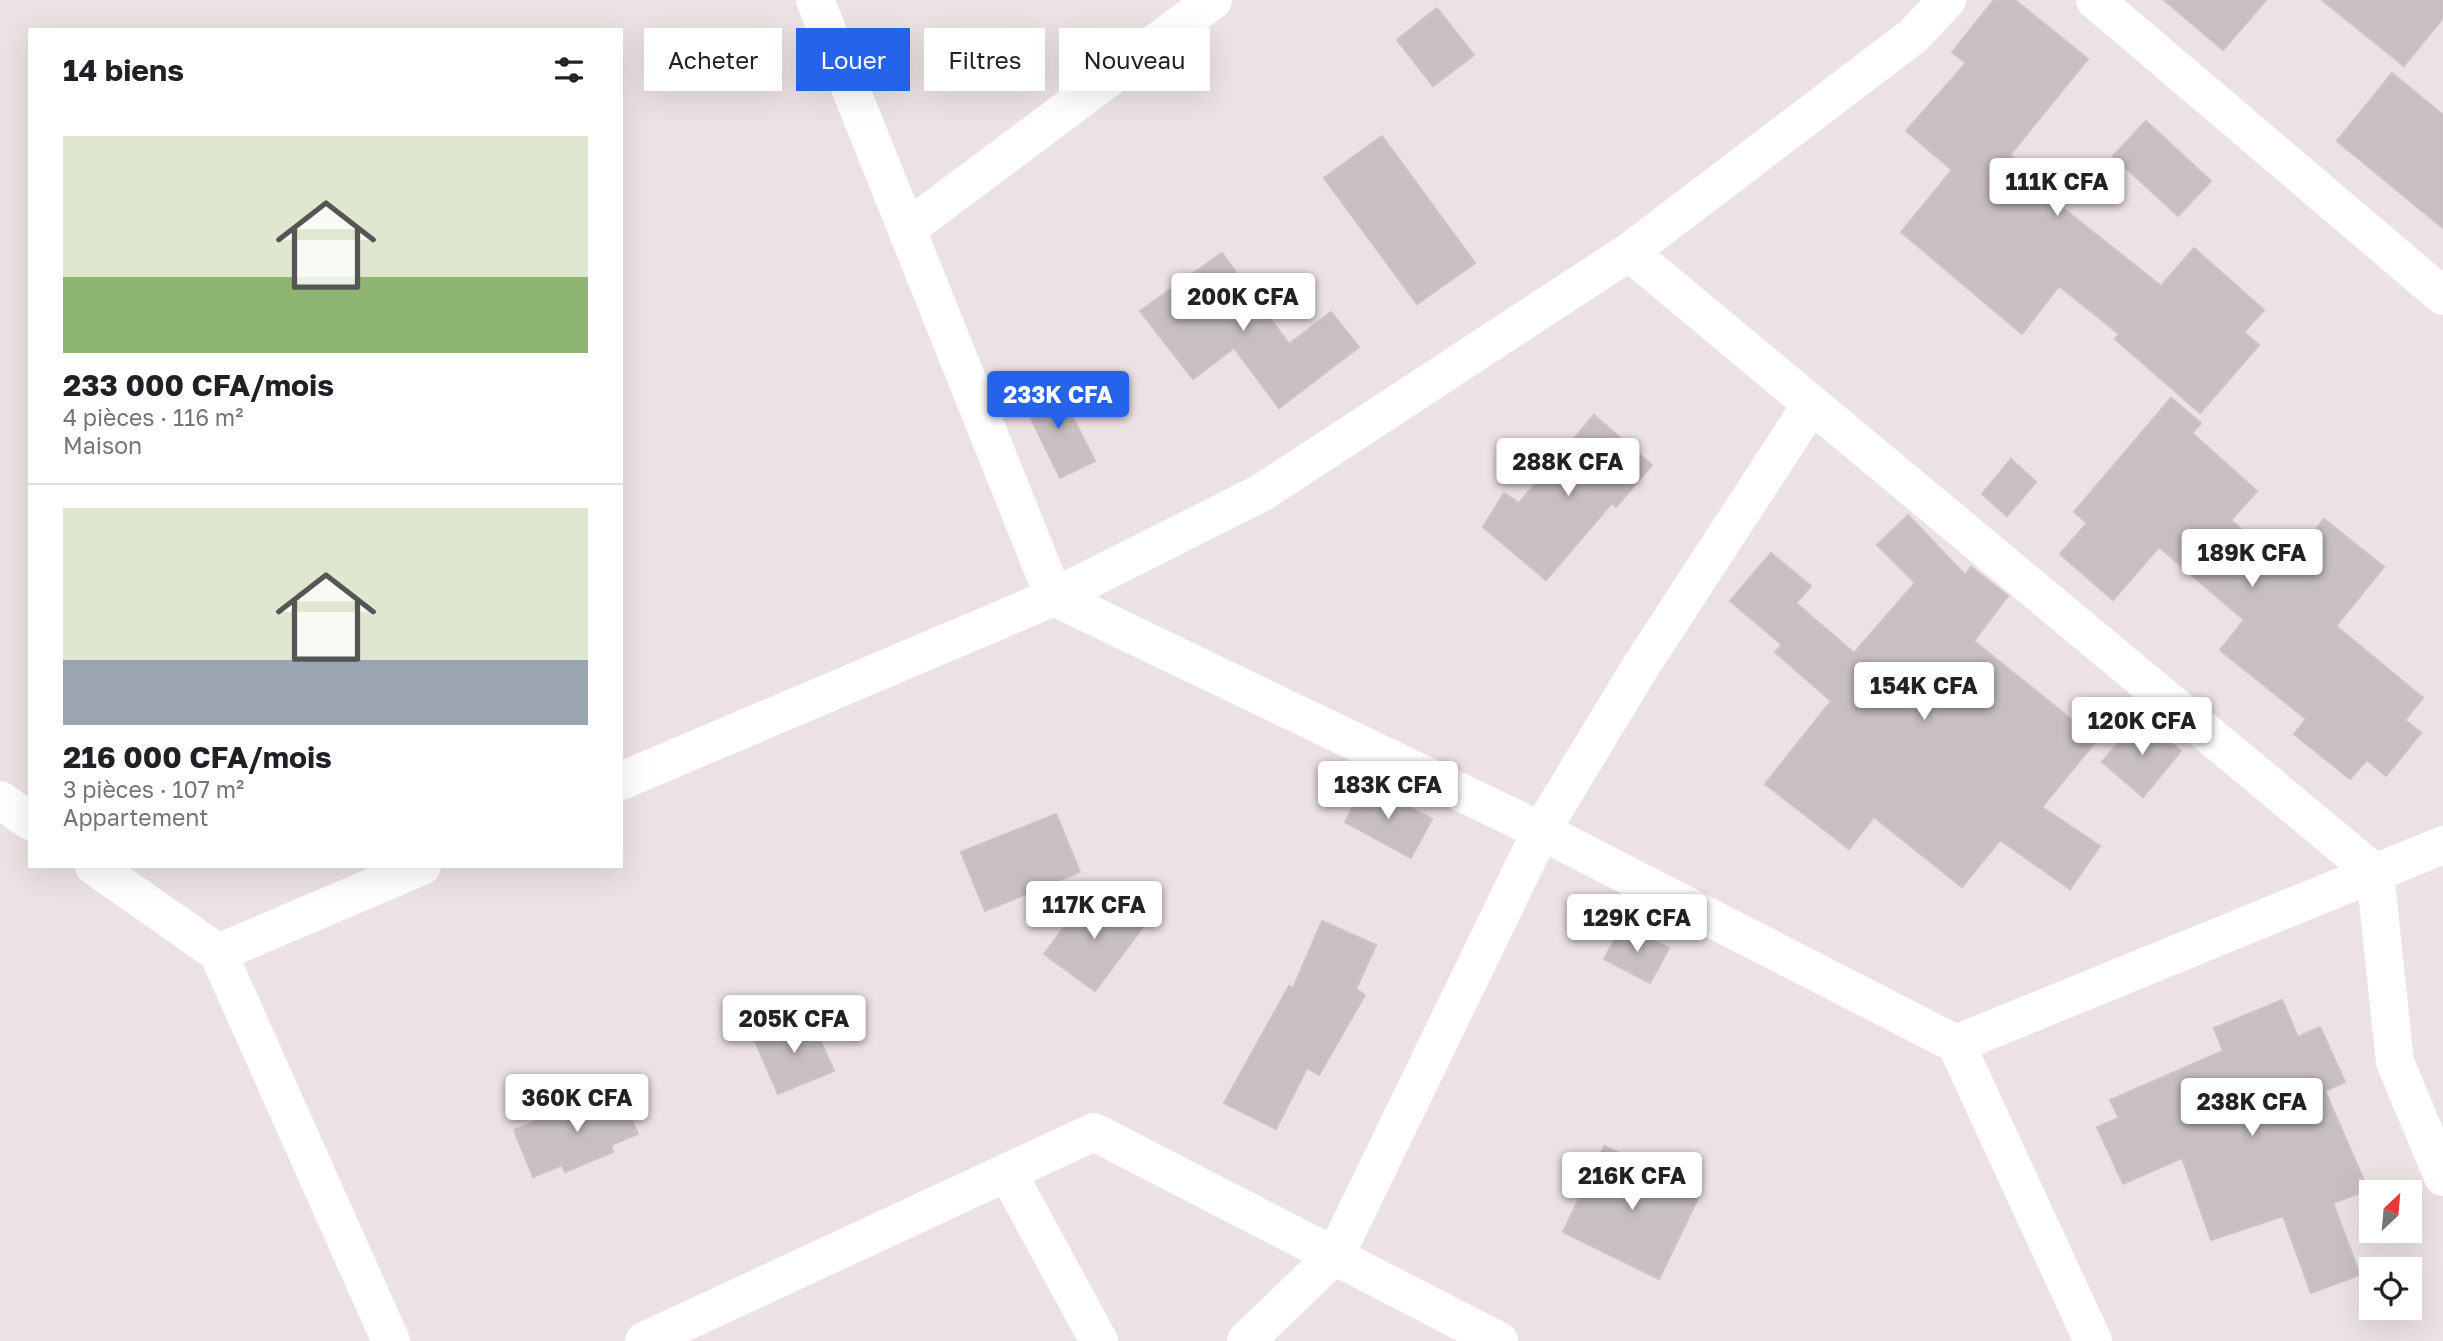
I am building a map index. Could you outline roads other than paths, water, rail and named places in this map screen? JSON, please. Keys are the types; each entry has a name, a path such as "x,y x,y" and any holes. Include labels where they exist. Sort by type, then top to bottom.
{"street":[{"path":"815,0 1054,597 1541,831 1956,1044 2093,1341"},
{"path":"907,229 1213,0"},
{"path":"623,780 1054,597 1261,493 1629,252 1913,36 1947,0"},
{"path":"2095,0 2443,296"},
{"path":"1629,252 2375,873 2395,1062 2443,1177"},
{"path":"1246,1341 1336,1254 1541,831 1641,666 1811,405"},
{"path":"0,800 28,820"},
{"path":"1956,1044 2443,845"},
{"path":"97,868 218,953 391,1341"},
{"path":"218,953 417,868"},
{"path":"644,1341 1094,1132 1336,1254 1500,1341"},
{"path":"1006,1172 1098,1341"}]}
